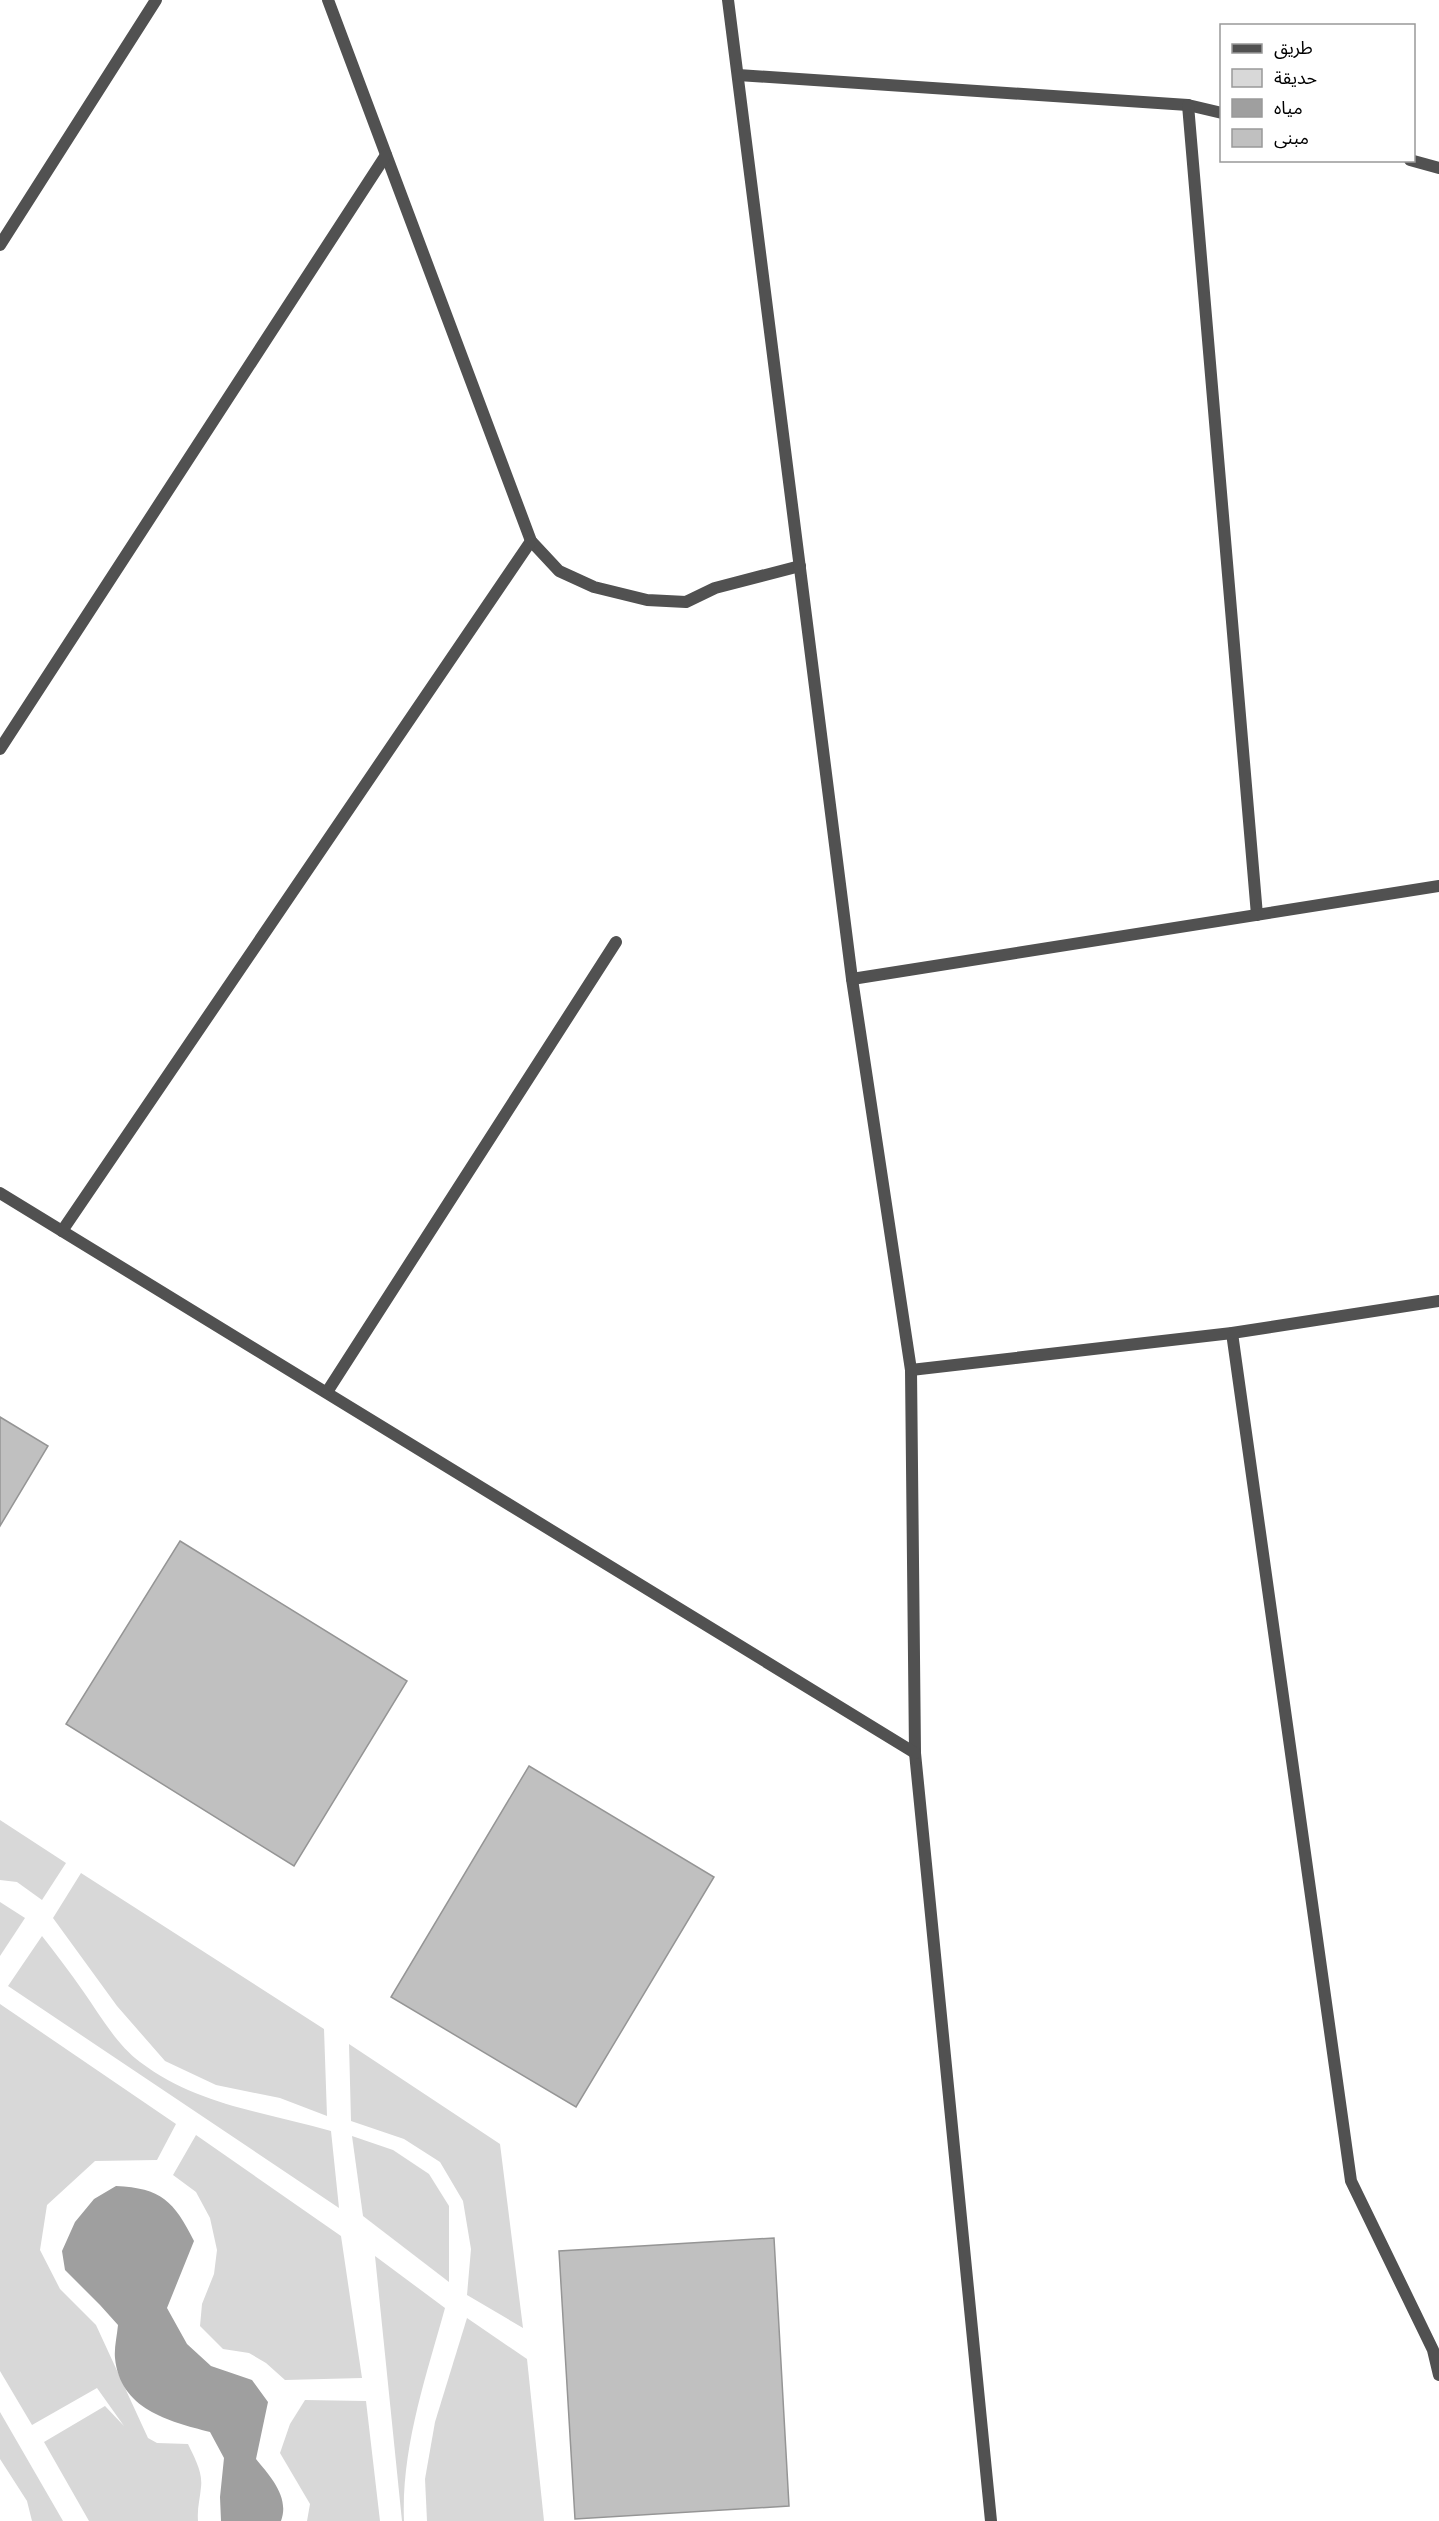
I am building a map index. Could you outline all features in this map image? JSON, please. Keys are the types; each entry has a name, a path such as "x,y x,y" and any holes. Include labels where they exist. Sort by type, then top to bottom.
{"street":[{"path":"0,245 156,0"},
{"path":"327,0 531,541 559,571 594,587 647,600 686,602 715,588 800,566"},
{"path":"728,0 852,979 912,1370 915,1753 991,2521"},
{"path":"738,75 1188,105 1220,113"},
{"path":"1188,105 1257,915"},
{"path":"0,749 386,155"},
{"path":"1415,161 1439,168"},
{"path":"62,1231 531,541"},
{"path":"852,979 1439,886"},
{"path":"327,1392 616,942"},
{"path":"0,1193 915,1753"},
{"path":"912,1370 1232,1333 1439,1301"},
{"path":"1232,1333 1351,2181 1436,2350 1439,2375"}],"green space":[{"path":"0,1820 66,1863 42,1900 17,1882 0,1880"},
{"path":"81,1873 324,2029 327,2116 280,2098 216,2085 165,2061 117,2006 53,1918"},
{"path":"0,1902 25,1918 0,1956"},
{"path":"42,1936 116,2038 131,2055 162,2077 232,2106 331,2131 339,2208 8,1986"},
{"path":"0,2004 176,2124 157,2160 95,2161 47,2205 40,2250 60,2289 96,2325 148,2438 157,2443 188,2444 201,2476 198,2521 89,2521 44,2442 105,2406 124,2426 97,2388 32,2425 0,2371"},
{"path":"349,2044 500,2144 523,2328 467,2295 471,2249 463,2201 440,2162 404,2139 351,2121"},
{"path":"196,2135 341,2236 362,2378 285,2380 266,2363 249,2353 223,2349 200,2326 202,2304 214,2274 217,2250 210,2218 196,2192 173,2175"},
{"path":"352,2136 393,2150 429,2174 449,2206 449,2282 363,2216"},
{"path":"375,2256 445,2308 416,2413 406,2467 404,2521 402,2521"},
{"path":"467,2318 527,2359 544,2521 427,2521 425,2479 435,2422"},
{"path":"305,2400 366,2401 380,2521 307,2521 310,2504 280,2453 290,2424"},
{"path":"0,2412 63,2521 32,2521 27,2501 0,2459"}],"water":[{"path":"116,2186 144,2190 164,2199 180,2216 194,2241 167,2308 187,2344 211,2366 252,2380 268,2402 256,2459 281,2495 283,2512 281,2521 221,2521 220,2497 224,2458 210,2432 178,2423 149,2410 126,2390 115,2358 118,2325 65,2270 62,2251 75,2222 94,2199"}],"building":[{"path":"0,1417 48,1446 0,1526"},
{"path":"180,1541 407,1681 294,1866 66,1724"},
{"path":"529,1766 714,1877 576,2107 391,1997"},
{"path":"774,2238 789,2506 575,2519 559,2251"}]}
